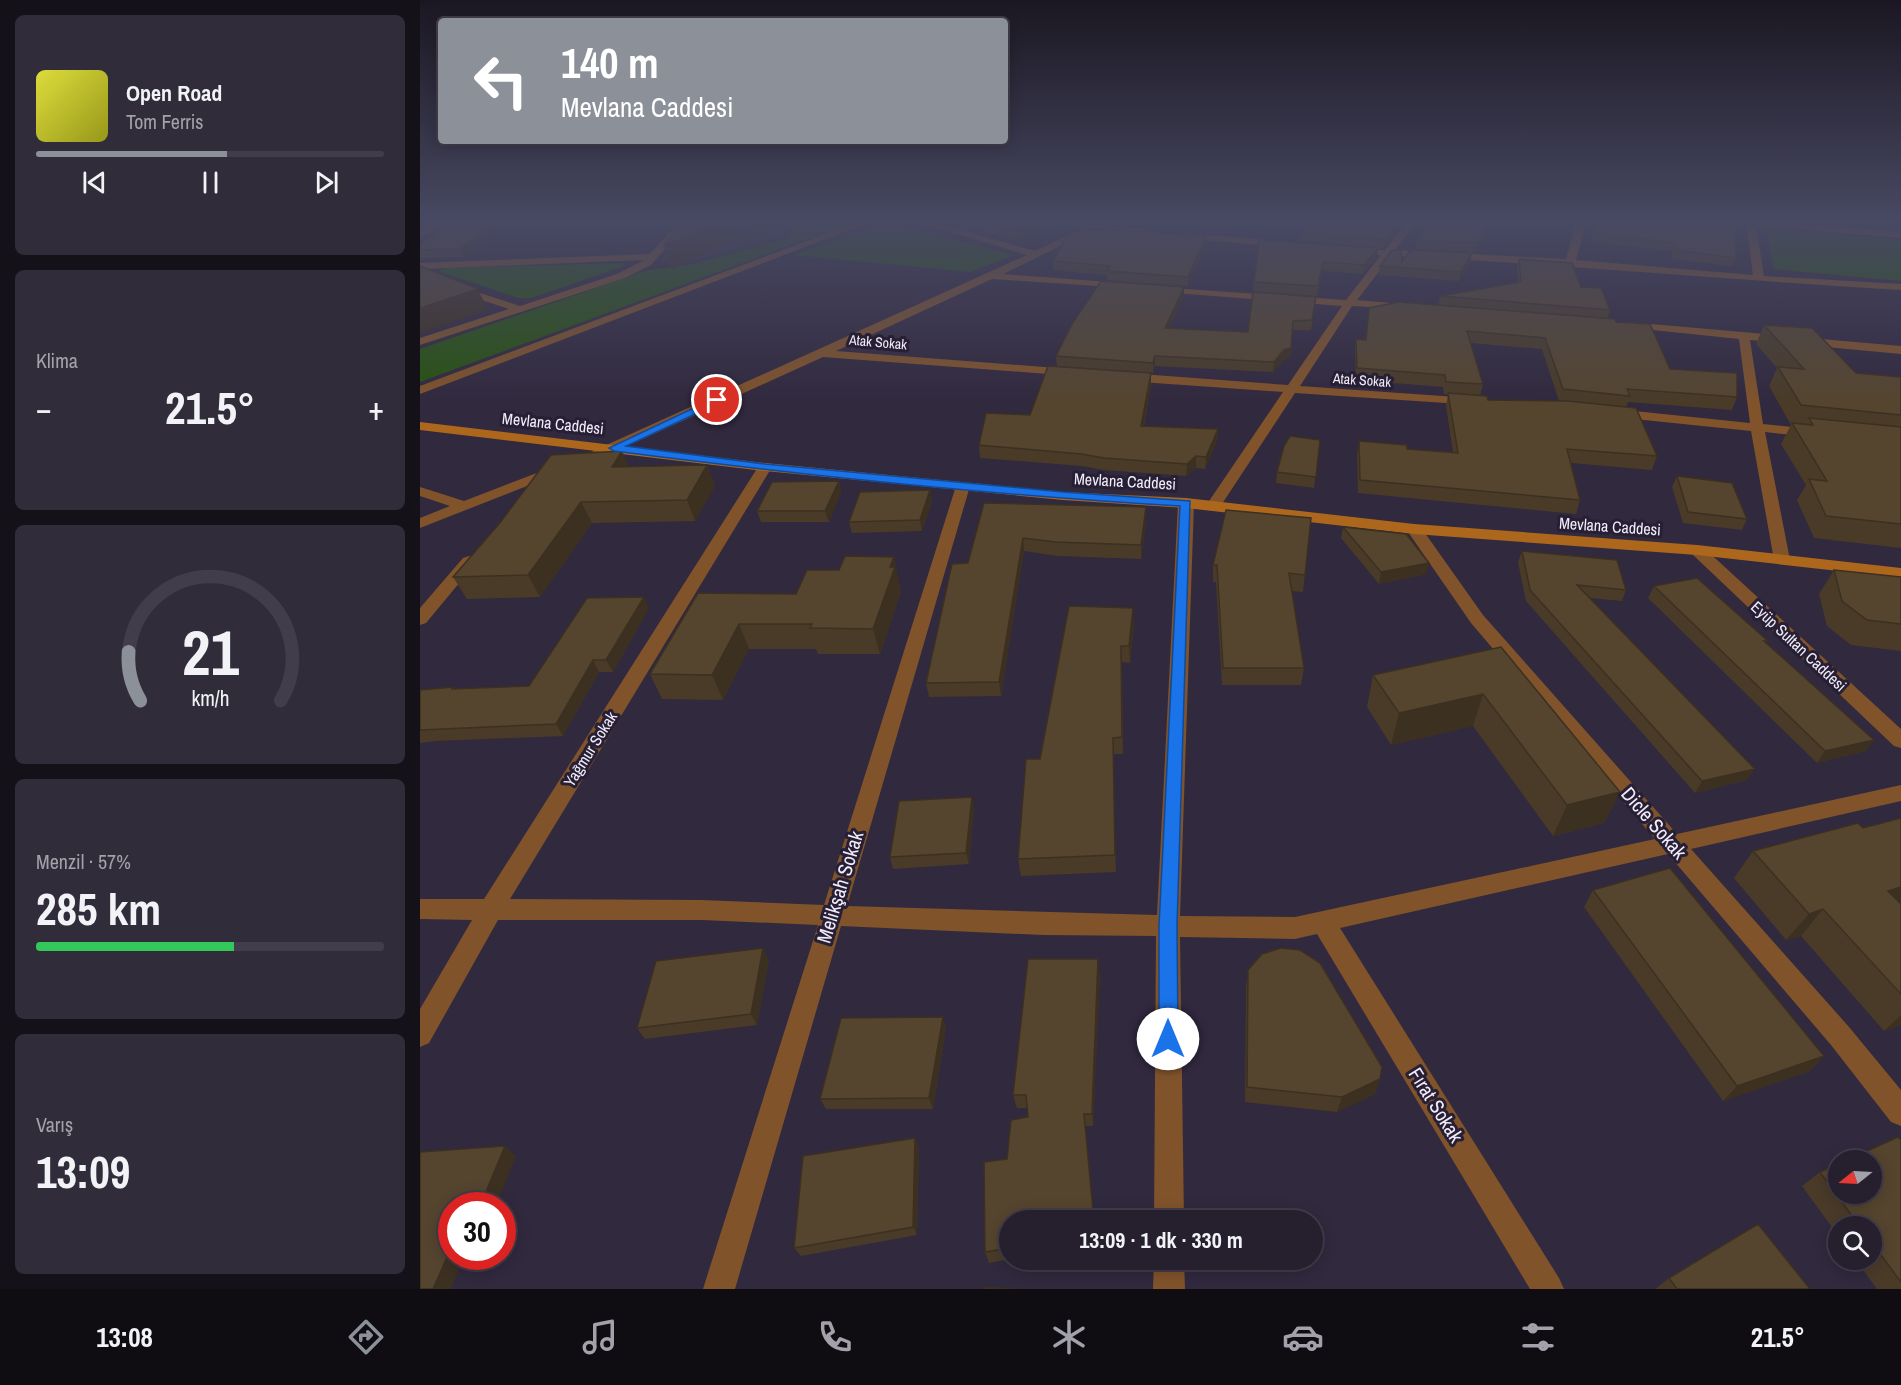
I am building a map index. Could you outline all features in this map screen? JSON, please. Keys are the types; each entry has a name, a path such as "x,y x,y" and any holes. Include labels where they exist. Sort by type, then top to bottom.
{"street":[{"path":"420,342 599,283"},
{"path":"420,390 703,283"},
{"path":"420,523 614,448 975,283"},
{"path":"1088,283 1418,309"},
{"path":"1213,507 1289,390 1364,283"},
{"path":"1832,283 1901,287"},
{"path":"442,284 519,309"},
{"path":"1615,324 1901,350"},
{"path":"1744,336 1757,428 1782,560"},
{"name":"Atak Sokak","path":"821,352 1078,373"},
{"name":"Atak Sokak","path":"1114,376 1480,403"},
{"path":"1597,411 1823,435"},
{"name":"Mevlana Caddesi","path":"420,426 765,467 1063,496 1186,503 1414,529 1697,550 1901,573"},
{"name":"Yağmur Sokak","path":"420,1034 491,909 765,467"},
{"path":"518,502 541,476"},
{"name":"Melikşah Sokak","path":"719,1289 963,486"},
{"path":"420,491 465,506"},
{"path":"1169,1210 1168,926 1186,503"},
{"name":"Dicle Sokak","path":"1414,529 1477,619 1840,1036 1901,1112"},
{"path":"420,620 480,548"},
{"name":"Eyüp Sultan Caddesi","path":"1697,550 1901,741"},
{"path":"420,909 702,910 1043,924 1295,928 1901,793"},
{"name":"Fırat Sokak","path":"1323,922 1548,1289"},
{"path":"1169,1270 1169,1289"}],"green space":[{"path":"474,283 574,283 531,298 519,298"},
{"path":"610,283 688,283 420,382 420,349"}],"building":[{"path":"420,283 463,283 478,289 420,308"},
{"path":"1100,283 1184,287 1165,328 1248,332 1253,292 1316,297 1312,320 1293,321 1291,348 1284,350 1274,362 1155,356 1153,363 1056,356 1072,324"},
{"path":"1272,283 1319,283 1318,286"},
{"path":"1514,283 1580,283 1581,287 1601,288 1610,310 1440,296"},
{"path":"1399,302 1615,319 1616,322 1650,324 1670,369 1737,373 1737,397 1627,389 1630,396 1563,389 1545,338 1467,331 1483,384 1446,382 1445,375 1357,368 1356,339 1366,340 1369,308"},
{"path":"1764,325 1812,328 1856,373 1901,377 1901,415 1801,405 1778,367 1804,369"},
{"path":"1048,366 1151,373 1141,426 1218,429 1206,457 1196,456 1187,464 979,445 986,413 1030,415"},
{"path":"1448,393 1487,396 1488,400 1568,401 1636,408 1657,456 1567,449 1580,500 1360,480 1359,441 1407,445 1407,449 1458,453"},
{"path":"1809,418 1901,427 1901,524 1826,516 1809,479 1827,481 1792,423 1813,425"},
{"path":"1290,436 1320,440 1316,477 1277,472 1284,446"},
{"path":"622,451 612,467 707,465 687,500 581,502 528,575 453,577 499,524 551,455"},
{"path":"1677,476 1732,483 1747,519 1688,512"},
{"path":"839,481 825,511 757,511 772,482"},
{"path":"930,490 920,520 849,522 860,492"},
{"path":"984,503 1146,507 1141,545 1056,542 1023,538 999,682 926,683 952,564 968,563"},
{"path":"1226,510 1311,518 1305,575 1289,573 1304,668 1223,668 1217,565 1213,565"},
{"path":"1343,527 1406,534 1429,563 1381,572"},
{"path":"1522,551 1617,560 1626,590 1577,585 1755,769 1702,781 1530,590"},
{"path":"845,556 894,557 890,567 895,567 873,629 810,628 812,624 739,624 712,675 650,674 698,593 796,594 807,570 839,570"},
{"path":"1834,570 1901,577 1901,624 1867,620 1842,601"},
{"path":"1697,578 1874,740 1825,751 1654,586"},
{"path":"644,597 606,660 593,660 556,724 420,730 420,690 529,686 587,598"},
{"path":"1069,606 1133,608 1129,646 1121,646 1122,737 1113,738 1115,855 1018,859 1026,759 1040,759"},
{"path":"1501,647 1620,792 1567,805 1483,694 1399,713 1373,675"},
{"path":"972,797 966,853 890,857 899,801"},
{"path":"1901,818 1901,887 1888,891 1901,904 1901,994 1823,909 1809,914 1753,851 1858,823 1863,828"},
{"path":"1670,868 1824,1056 1737,1086 1593,890"},
{"path":"763,948 751,1014 637,1028 656,961"},
{"path":"1281,948 1300,950 1320,963 1382,1067 1380,1079 1342,1097 1247,1087 1248,970 1262,954"},
{"path":"1028,959 1098,959 1092,1114 1084,1114 1093,1210 999,1210 999,1250 985,1252 984,1162 1007,1159 1011,1120 1028,1117 1026,1095 1013,1095"},
{"path":"943,1017 929,1098 820,1099 841,1018"},
{"path":"1898,1137 1901,1140 1901,1282 1882,1256 1882,1216 1852,1216 1843,1204 1882,1204 1882,1150 1869,1150"},
{"path":"915,1138 913,1227 794,1248 803,1156"},
{"path":"505,1146 486,1192 438,1192 438,1270 441,1270 433,1289 420,1289 420,1152"},
{"path":"1828,1169 1828,1183 1820,1172"},
{"path":"1758,1224 1810,1289 1677,1289 1669,1278"},
{"path":"984,1287 1013,1289 984,1289"}],"route":[{"path":"717,400 614,448 765,467 1063,496 1186,503 1168,926 1168,1039"}]}
